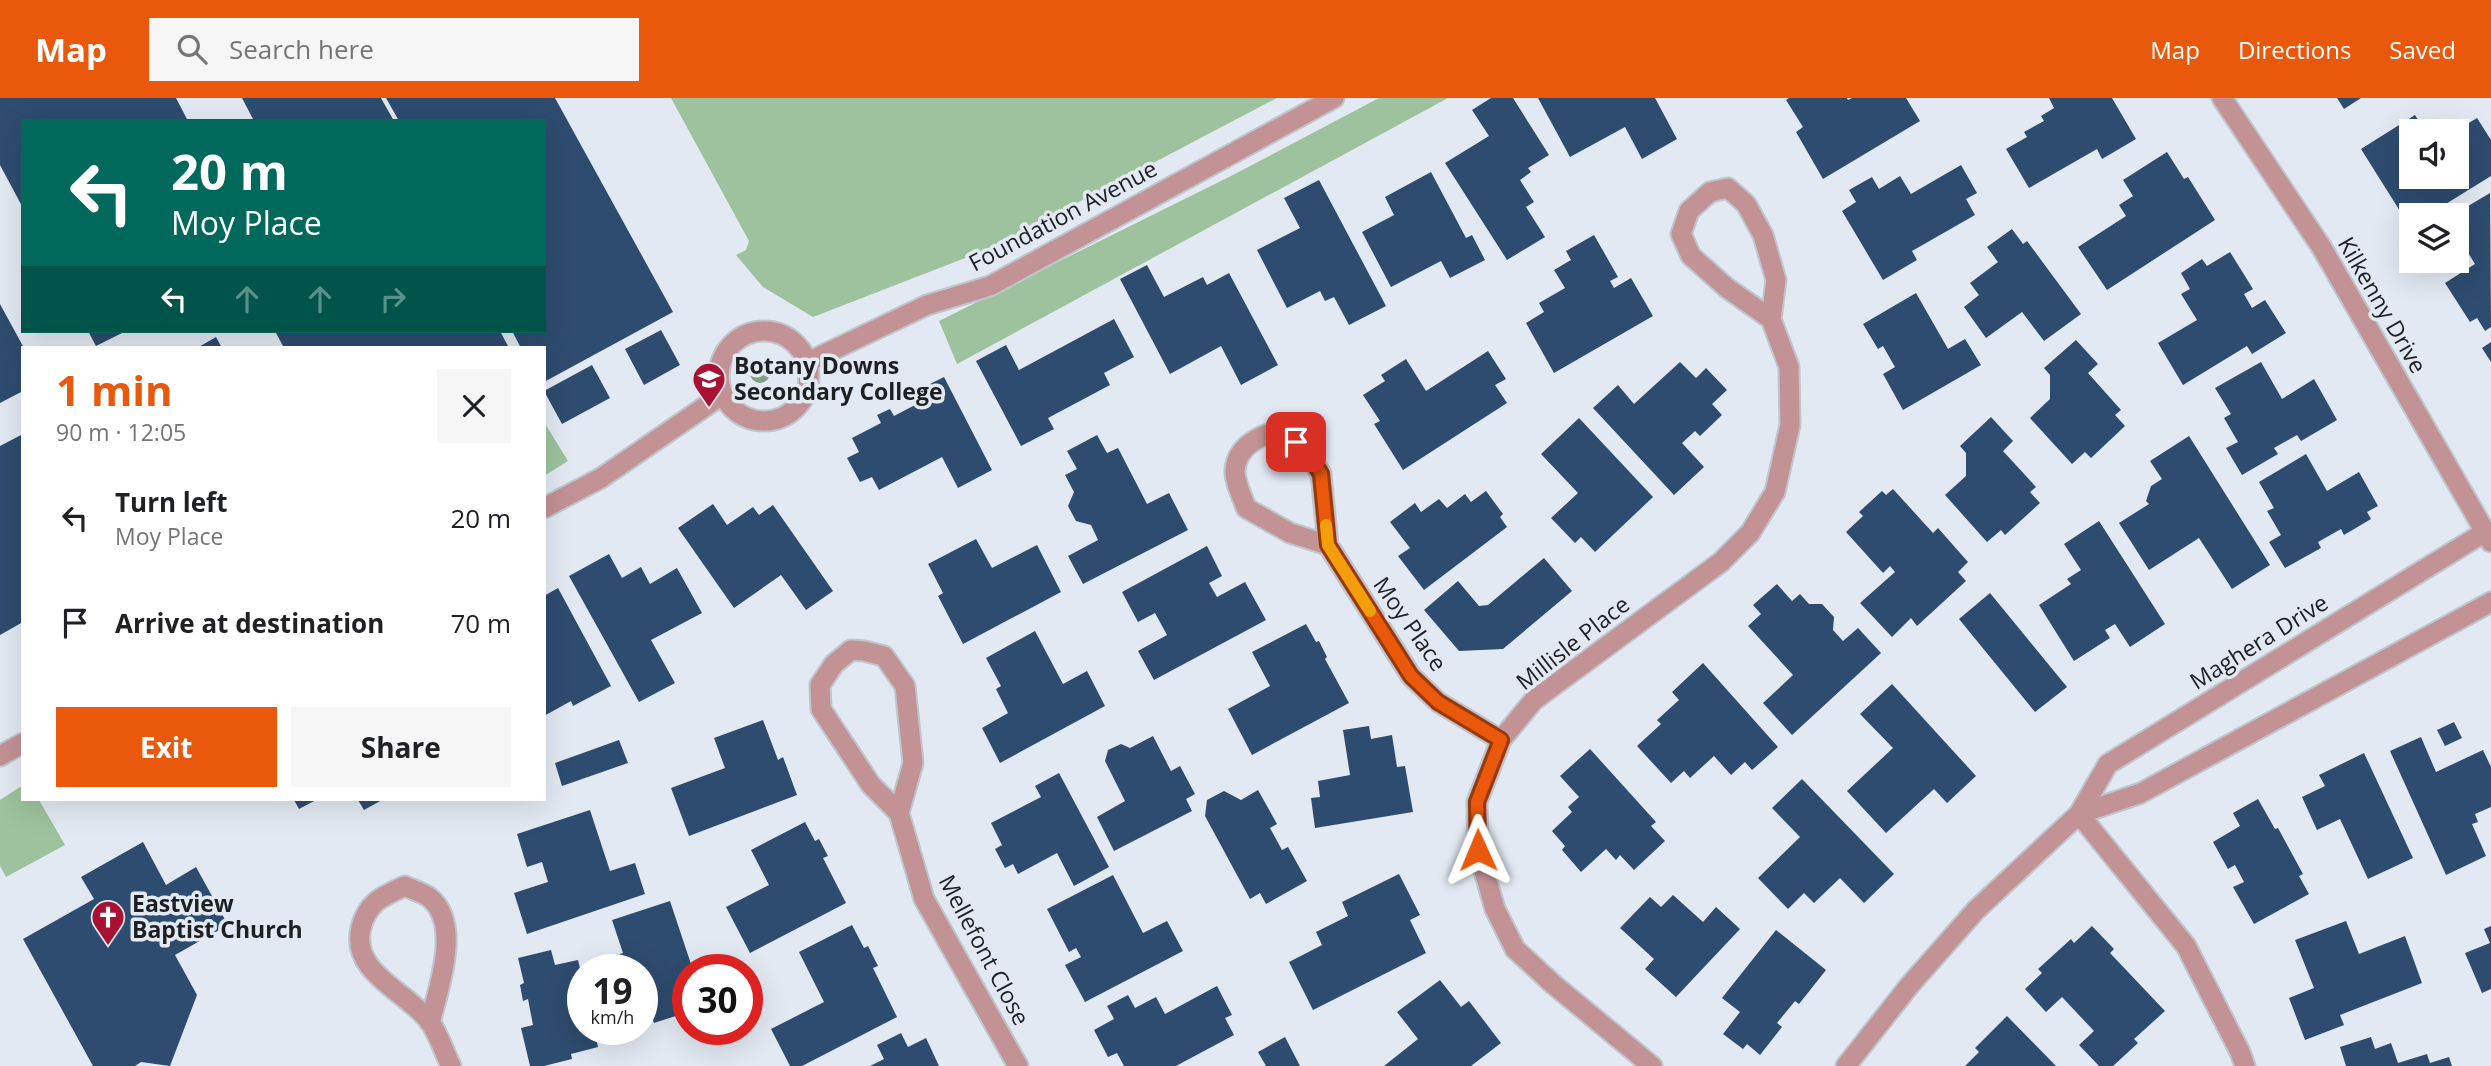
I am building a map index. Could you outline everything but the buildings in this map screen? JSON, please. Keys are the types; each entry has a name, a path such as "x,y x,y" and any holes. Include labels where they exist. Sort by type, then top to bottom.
{"street":[{"name":"Foundation Avenue","path":"808,362 928,304 990,286 1334,98"},
{"name":"Kilkenny Drive","path":"2222,98 2322,248 2488,537"},
{"name":"Millisle Place","path":"1652,1066 1515,949 1495,909 1478,850 1477,802 1501,740 1534,700 1721,562 1750,533 1775,492 1790,425 1789,367 1771,319 1776,280 1763,235 1746,204 1728,188 1710,192 1689,211 1681,234 1691,256 1727,288 1771,319"},
{"path":"761,331 783,335 801,349 808,362 810,382 802,401 787,416 767,422 754,421 741,415 722,395 720,366 725,353 734,342 747,335 761,331"},
{"path":"546,507 601,478 722,395"},
{"name":"Moy Place","path":"1328,545 1290,533 1246,508 1234,471 1243,449 1266,433 1283,430 1308,453 1321,474 1328,545 1411,676 1438,702 1501,740"},
{"name":"Maghera Drive","path":"1846,1066 1909,986 1976,910 2079,814 2108,764 2488,537"},
{"name":"Maghera Drive","path":"2079,814 2141,793 2491,602"},
{"name":"Mellefont Close","path":"899,814 913,764 905,685 884,656 852,650 834,664 820,685 821,709 871,785 899,814 924,900 1018,1066"},
{"path":"0,755 21,744"},
{"path":"2079,814 2186,946 2245,1066"},
{"path":"430,1023 446,956 444,919 430,898 405,886 379,897 364,916 359,935 364,960 430,1023 451,1066"}],"green space":[{"path":"671,98 1277,98 991,248 813,317 763,287 736,255 746,250 749,241"},
{"path":"1379,98 1448,98 957,364 939,321 1233,175"},
{"path":"546,425 568,461 546,475"},
{"path":"21,786 21,801 40,801 65,845 6,877 0,866 0,800"}],"slow traffic":[{"path":"1326,525 1328,545 1370,611"}],"place":[{"name":"Botany Downs Secondary College","path":"709,409"},
{"name":"Eastview Baptist Church","path":"108,947"}],"route":[{"path":"1296,442 1308,453 1321,474 1328,545 1411,676 1438,702 1501,740 1477,802 1478,850"}]}
